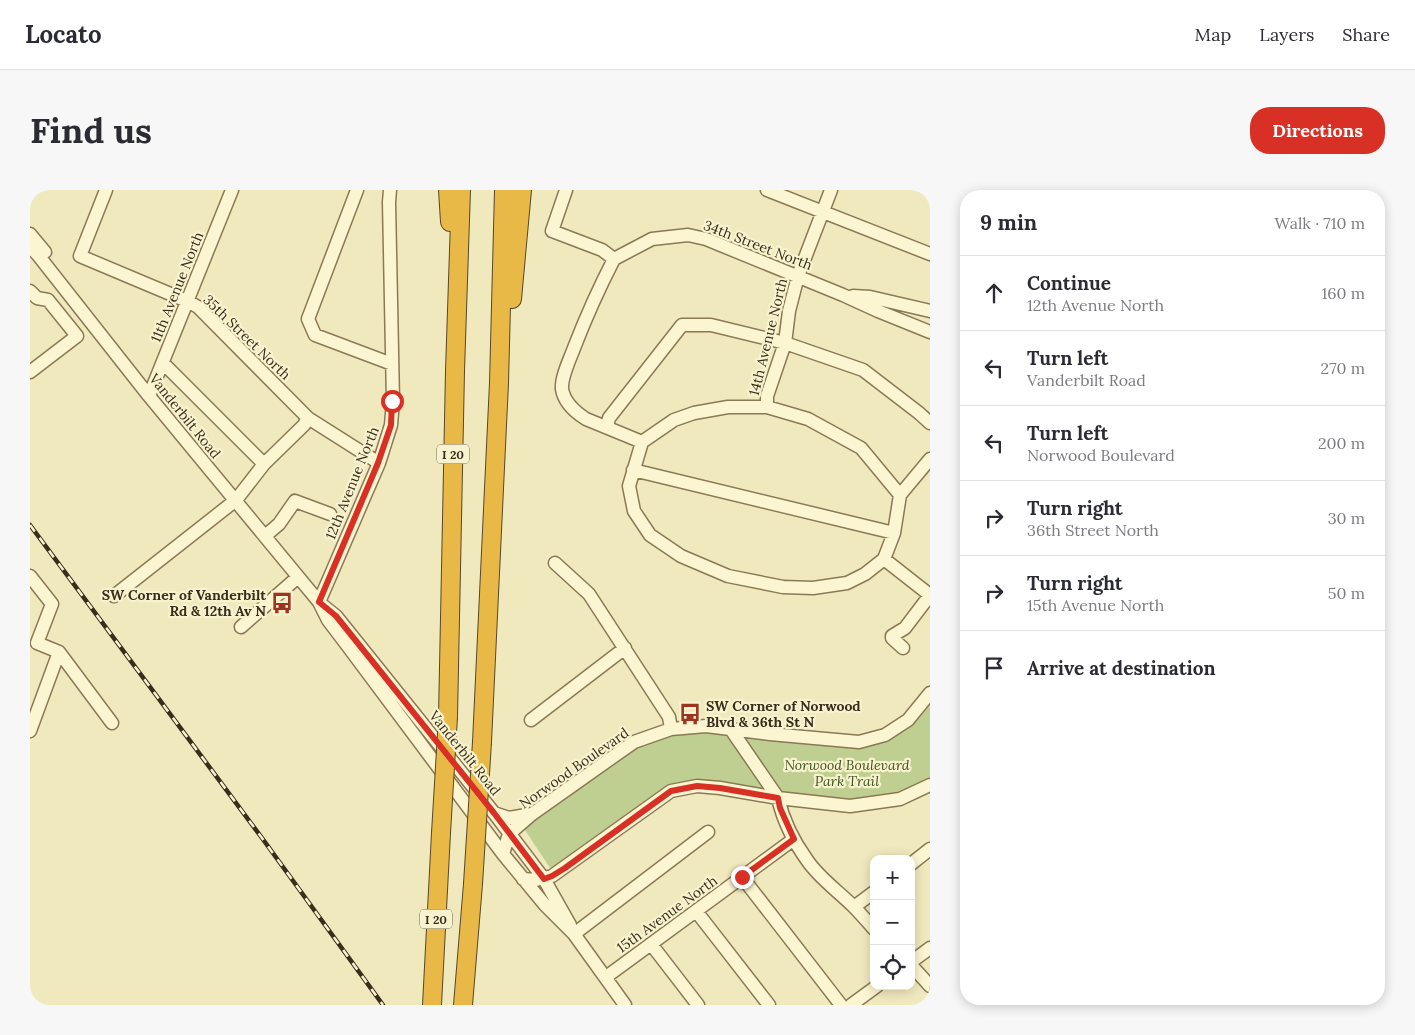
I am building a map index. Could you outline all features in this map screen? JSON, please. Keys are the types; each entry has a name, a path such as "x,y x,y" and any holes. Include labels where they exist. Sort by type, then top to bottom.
{"highway":[{"path":"448,190 454,371"},
{"name":"I 20","path":"432,1005 448,717 454,371 461,190"},
{"name":"I 20","path":"463,1005 482,742 499,383 504,190"},
{"path":"499,383 510,317 522,190"}],"street":[{"name":"35th Street North","path":"106,190 80,256 198,307 308,418 378,463"},
{"name":"11th Avenue North","path":"149,396 232,190"},
{"path":"357,190 308,319 315,335 392,364"},
{"name":"12th Avenue North","path":"319,602 378,463 391,425 390,190"},
{"path":"566,190 552,231 602,250 614,259 576,342 565,373 562,390 570,406 586,419 642,442"},
{"path":"767,190 930,254"},
{"name":"14th Avenue North","path":"767,407 767,396 784,343 789,311 798,276 831,190"},
{"path":"30,234 50,258 61,283"},
{"name":"34th Street North","path":"614,259 652,239 688,235 706,240 843,294 878,311 930,332"},
{"name":"Vanderbilt Road","path":"30,247 61,283 149,396 298,577 319,602 336,616 494,813 544,879 574,934"},
{"path":"30,291 37,298 48,300 77,336"},
{"name":"34th Street North","path":"843,294 870,297 930,311"},
{"path":"30,372 93,324"},
{"path":"607,427 609,418 682,325 711,326 784,343 863,370 920,412 930,423"},
{"path":"163,363 264,464"},
{"path":"900,495 861,448 808,419 767,407 728,407 694,413 674,420 642,442 629,486 634,511 650,535 682,556 728,576 783,587 813,588 847,582 865,574 884,559 894,533 900,495 930,459"},
{"path":"114,596 236,500 264,464 304,425 308,418"},
{"path":"633,470 894,533"},
{"path":"265,536 279,524 295,501 330,514"},
{"path":"884,559 930,595 905,628 892,636 894,642 903,648"},
{"path":"555,563 589,594 669,717 671,729"},
{"path":"30,576 52,604 34,642 59,652 112,723"},
{"path":"241,627 298,577"},
{"name":"Vanderbilt Road","path":"319,602 328,620 503,854 545,906 574,934 625,1005"},
{"path":"531,720 625,648"},
{"path":"30,731 59,652"},
{"name":"Norwood Boulevard","path":"503,854 510,834 532,814 634,742 671,729 706,726 859,742 885,735 908,720 930,693"},
{"path":"730,728 778,798 780,808 794,839 807,861 870,925"},
{"path":"523,879 536,880 552,876 671,791 697,786 850,806 900,799 930,785"},
{"path":"494,813 509,818 532,814"},
{"path":"574,934 708,832"},
{"name":"15th Avenue North","path":"606,977 794,839"},
{"path":"915,861 930,850"},
{"path":"563,911 559,886 565,868"},
{"path":"742,877 841,1005"},
{"path":"854,907 870,895"},
{"path":"696,911 769,1005"},
{"path":"651,944 698,1005"},
{"path":"915,960 930,948"},
{"path":"915,968 930,986"},
{"path":"851,1005 872,990"}],"green space":[{"name":"Norwood Boulevard Park Trail","path":"930,699 930,779 896,795 850,802 698,781 571,858 550,868 523,827 636,747 672,734 706,731 863,747 891,739 917,718"}],"railway":[{"path":"30,525 383,1005"}],"place":[{"name":"SW Corner of Vanderbilt Rd & 12th Av N","path":"282,603"},
{"name":"SW Corner of Norwood Blvd & 36th St N","path":"690,714"}],"route":[{"path":"392,401 391,425 385,444 319,602 336,616 494,813 544,879 565,868 671,791 697,786 778,798 780,808 794,839 742,877"}]}
